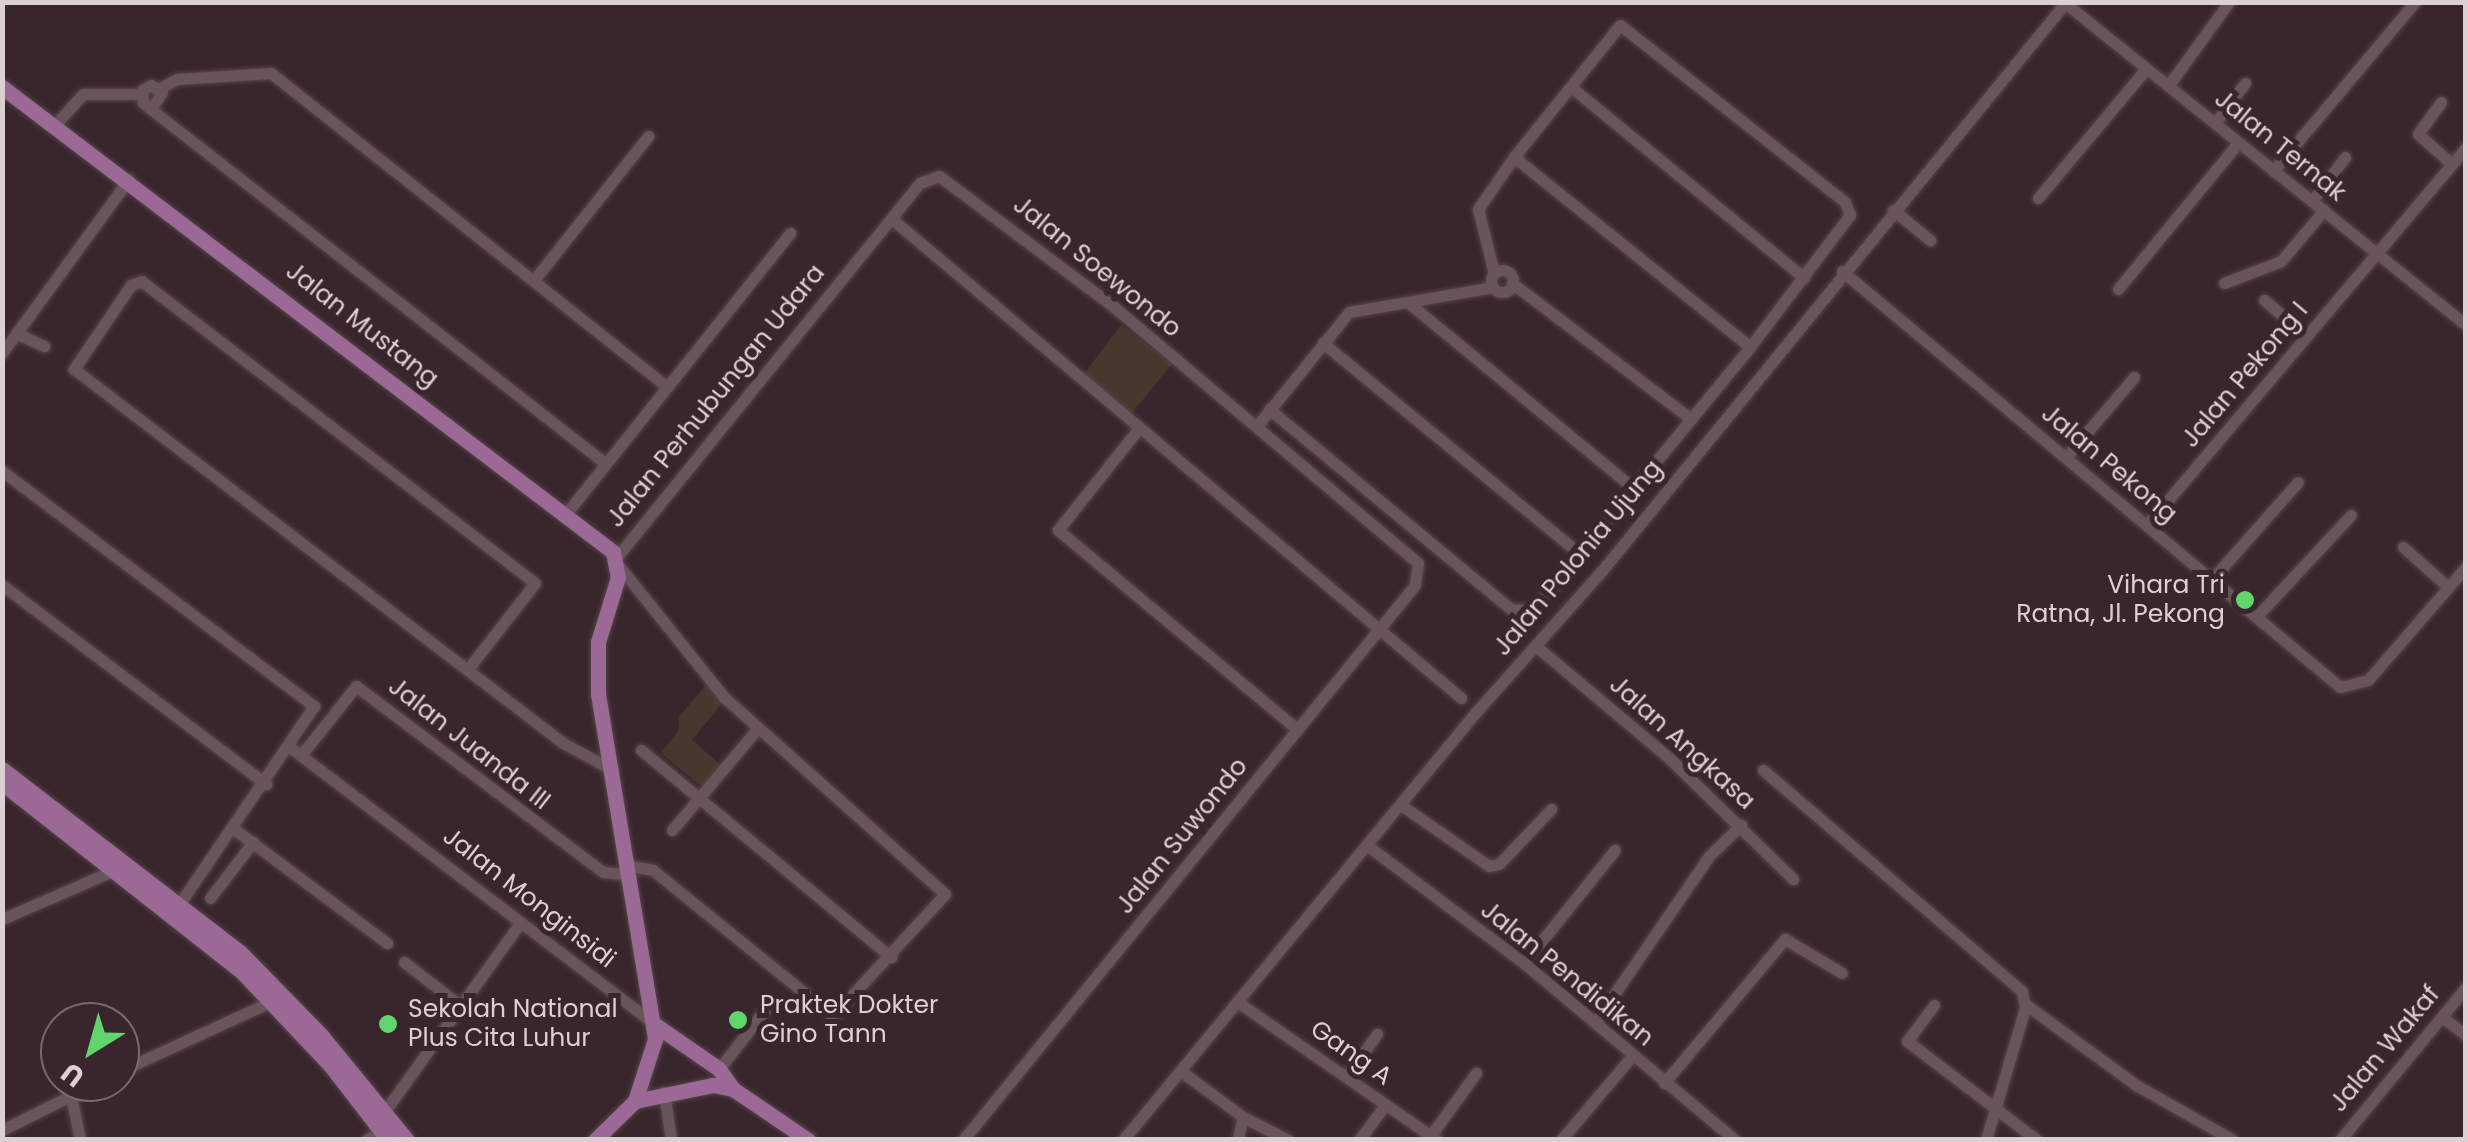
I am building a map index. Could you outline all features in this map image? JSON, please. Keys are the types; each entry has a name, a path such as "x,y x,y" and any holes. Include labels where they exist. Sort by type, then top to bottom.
{"main road":[{"name":"Jalan Mustang","path":"2,75 56,124"},
{"name":"Jalan Mustang","path":"2,87 72,136 565,515 617,562"},
{"name":"Jalan Perhubungan Udara","path":"617,562 598,642 598,694 654,1024 653,1054 635,1102"},
{"path":"2,768 180,903 270,982 407,1140"},
{"path":"2,783 116,869 272,1001 385,1135"},
{"name":"Jalan Monginsidi","path":"654,1024 719,1069 733,1089 808,1140"},
{"path":"595,1140 635,1102 664,1092 713,1085 733,1089"}],"street":[{"path":"2168,86 2229,2"},
{"path":"2274,170 2414,2"},
{"name":"Jalan Ternak","path":"2066,3 2466,325"},
{"name":"Jalan Polonia Ujung","path":"1122,1140 2066,3"},
{"path":"1269,409 1512,610 1534,609 1750,347 1850,210 1624,25 1612,30 1478,209 1494,273 1493,287"},
{"path":"2038,198 2146,69"},
{"path":"140,94 146,86 160,88 177,79 270,73 666,386"},
{"path":"2215,124 2245,83"},
{"path":"1570,86 1804,278"},
{"path":"152,107 161,102 160,88"},
{"path":"56,124 83,94 140,94 605,462"},
{"path":"2440,102 2418,134 2452,164"},
{"path":"534,280 648,136"},
{"path":"2118,289 2238,142"},
{"name":"Jalan Pekong I","path":"2147,525 2466,147"},
{"path":"1514,157 1750,347"},
{"path":"2312,201 2345,157"},
{"name":"Jalan Perhubungan Udara","path":"617,562 927,176"},
{"name":"Jalan Soewondo","path":"927,176 952,181 1414,557"},
{"path":"2,353 128,179"},
{"path":"1893,210 1930,240"},
{"path":"2224,283 2282,261 2324,210"},
{"path":"892,219 1461,698"},
{"path":"565,515 790,233"},
{"name":"Jalan Pekong","path":"1842,270 2331,681 2350,688 2376,671 2448,586"},
{"path":"1494,273 1507,272 1512,283 1691,419"},
{"path":"468,670 535,583 158,293 135,282 74,369 562,743 613,770"},
{"path":"1257,426 1354,309 1410,304 1493,287 1502,292 1512,283"},
{"path":"2264,300 2306,336"},
{"path":"1410,304 1633,488"},
{"path":"18,334 44,346"},
{"path":"1323,343 1580,554"},
{"path":"2066,457 2134,377"},
{"path":"1139,428 1058,530 1298,730"},
{"path":"2,470 312,702 313,712 296,751 266,784 180,903"},
{"path":"2213,578 2298,482"},
{"path":"2256,616 2351,515"},
{"path":"2404,547 2448,586 2465,570"},
{"name":"Jalan Suwondo","path":"963,1140 1419,578 1414,557"},
{"path":"617,562 724,697 944,891 943,900 890,958 830,1015 653,870 630,871"},
{"path":"2,586 266,784"},
{"name":"Jalan Angkasa","path":"1536,646 1740,825 1793,879"},
{"name":"Jalan Juanda III","path":"296,751 356,686 603,872 630,871"},
{"path":"672,830 758,728"},
{"path":"640,750 890,958"},
{"name":"Jalan Monginsidi","path":"296,751 654,1024"},
{"path":"1764,770 2019,988 2025,1004 2136,1085 2198,1114 2232,1140"},
{"path":"1401,805 1489,866 1499,864 1551,809"},
{"path":"1595,1022 1709,856 1740,825"},
{"path":"234,828 387,943"},
{"path":"210,898 253,842"},
{"name":"Jalan Pendidikan","path":"1368,846 1524,964 1735,1140"},
{"path":"1524,964 1615,850"},
{"path":"2,919 116,869"},
{"path":"385,1111 520,923"},
{"path":"1664,1083 1785,938 1842,972"},
{"path":"404,962 461,1006"},
{"name":"Jalan Wakaf","path":"2340,1140 2466,988"},
{"path":"140,1061 272,1001"},
{"name":"Gang A","path":"1239,1003 1434,1137"},
{"path":"1986,1140 2025,1004"},
{"path":"1934,1005 1906,1041 2037,1140"},
{"path":"719,1069 765,1010"},
{"path":"2442,1017 2466,1035"},
{"path":"1347,1076 1377,1034"},
{"path":"1560,1140 1632,1056"},
{"path":"1182,1072 1243,1117 1288,1140"},
{"path":"1434,1137 1476,1073"},
{"path":"664,1092 671,1140"},
{"path":"2,1130 59,1102"},
{"path":"72,1102 80,1140"},
{"path":"1358,1140 1385,1104"},
{"path":"1238,1138 1243,1117"},
{"path":"366,1140 385,1135"}],"shaded area":[{"path":"1121,325 1172,364 1132,413 1083,375"},
{"path":"706,685 723,702 692,740 723,767 705,789 661,753 679,730 678,718"}],"place":[{"name":"Vihara Tri Ratna, Jl. Pekong","path":"2245,600"},
{"name":"Praktek Dokter Gino Tann","path":"738,1020"},
{"name":"Sekolah National Plus Cita Luhur","path":"388,1024"}]}
